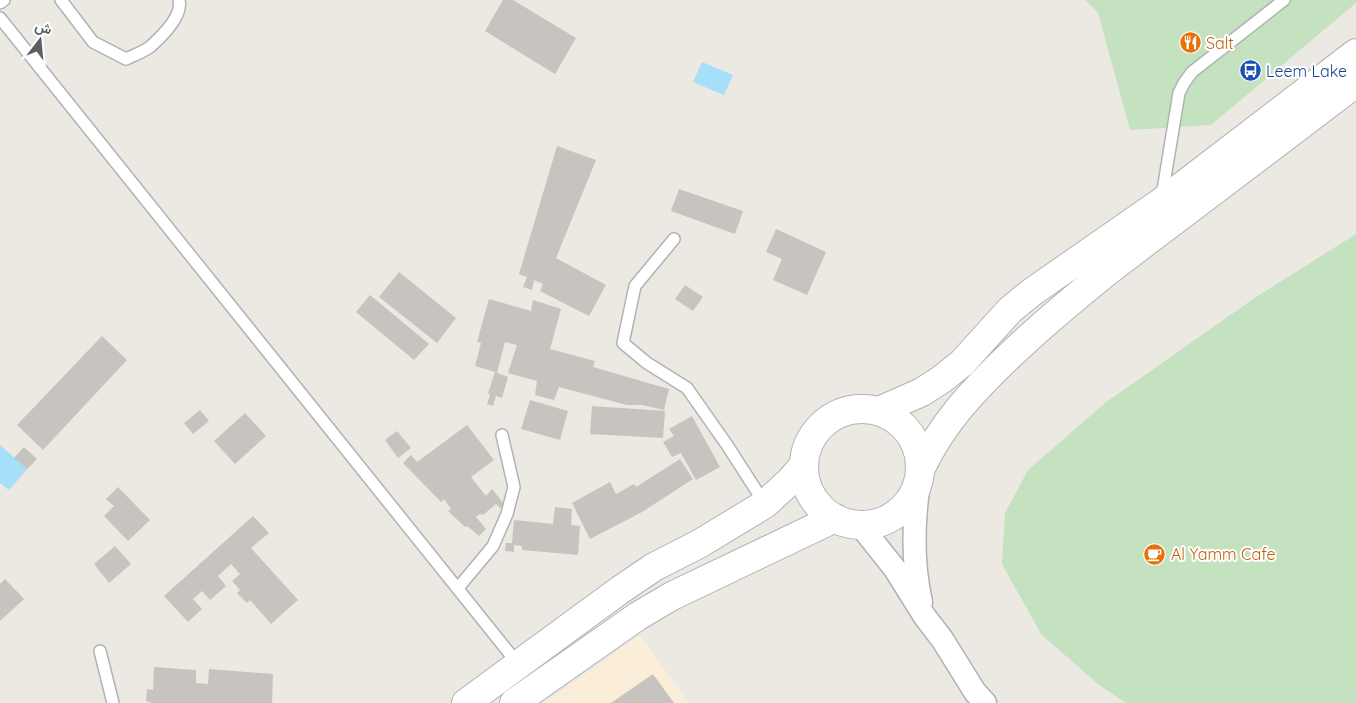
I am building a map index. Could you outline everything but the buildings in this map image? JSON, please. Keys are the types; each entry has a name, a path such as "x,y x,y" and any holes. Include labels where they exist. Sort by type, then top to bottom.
{"main road":[{"path":"879,411 922,392 942,379 962,363 1010,310 1032,292 1160,203 1356,53"},
{"path":"920,476 919,453 914,439 899,422 879,411 864,409 848,410 834,416 812,436 806,450 804,465 809,491 825,511 848,522 876,524 890,518 903,509 912,497 938,436 960,406 1031,335 1109,270 1356,83"},
{"path":"466,703 654,567 699,544 765,504 804,465"},
{"path":"514,703 638,616 672,596 848,522"}],"street":[{"path":"920,476 915,510 914,546 917,582 925,617"},
{"path":"848,522 895,569 975,692 985,703"}],"lane":[{"path":"0,3 4,0"},
{"path":"61,0 93,42 126,59 150,47 172,23 177,17 180,5 179,0"},
{"path":"1160,203 1177,104 1184,83 1192,72 1284,0"},
{"path":"0,18 518,664"},
{"path":"674,239 635,286 623,343 647,363 687,388 765,504"},
{"path":"458,588 493,546 507,514 514,487 502,435"},
{"path":"100,651 113,703"}],"shaded area":[{"path":"640,635 689,703 544,703"}],"green space":[{"path":"1085,0 1356,0 1356,3 1211,125 1130,130 1098,13"},
{"path":"1356,234 1356,703 1126,703 1099,685 1041,634 1002,564 1005,513 1028,470 1105,403 1256,297"}],"water":[{"path":"702,62 733,75 724,95 693,82"},
{"path":"0,445 27,469 9,490 0,483"}],"place":[{"name":"Salt","path":"1190,43"},
{"name":"Leem Lake","path":"1250,71"},
{"name":"Al Yamm Cafe","path":"1155,554"}]}
